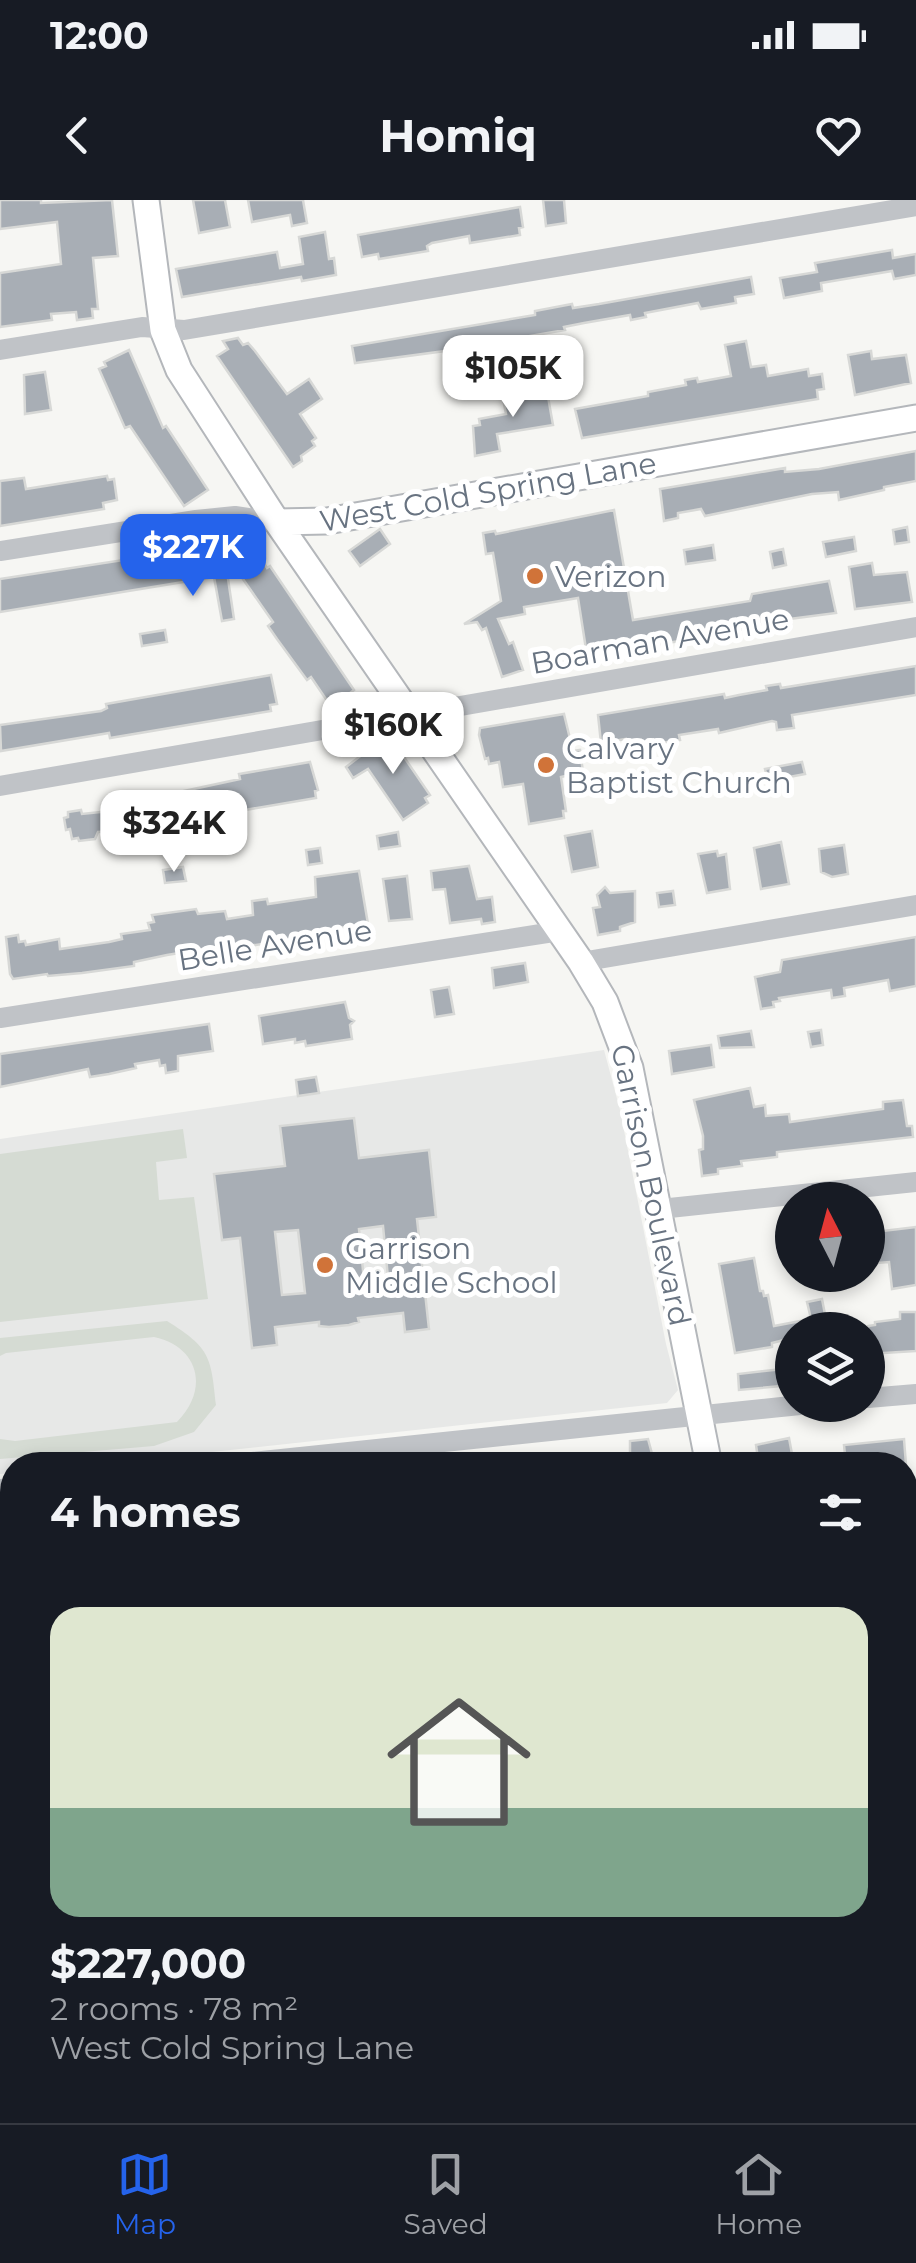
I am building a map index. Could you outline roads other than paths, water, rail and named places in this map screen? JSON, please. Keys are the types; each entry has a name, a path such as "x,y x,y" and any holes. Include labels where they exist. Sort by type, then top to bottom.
{"main road":[{"name":"Garrison Boulevard","path":"146,200 163,330 179,370 276,522 413,716 605,1002 624,1048 660,1209 706,1452"},
{"name":"West Cold Spring Lane","path":"276,522 327,521 916,418"}],"street":[{"path":"0,350 142,328 184,330 916,206"},
{"name":"West Cold Spring Lane","path":"0,551 234,516 276,522"},
{"name":"Boarman Avenue","path":"0,786 916,628"},
{"path":"581,962 916,904"},
{"name":"Belle Avenue","path":"0,1018 560,931"},
{"path":"660,1209 916,1182"},
{"path":"885,1397 916,1394"},
{"path":"368,1452 775,1408"}],"place":[{"name":"Verizon","path":"535,576"},
{"name":"Calvary Baptist Church","path":"546,765"},
{"name":"Garrison Middle School","path":"325,1265"}]}
